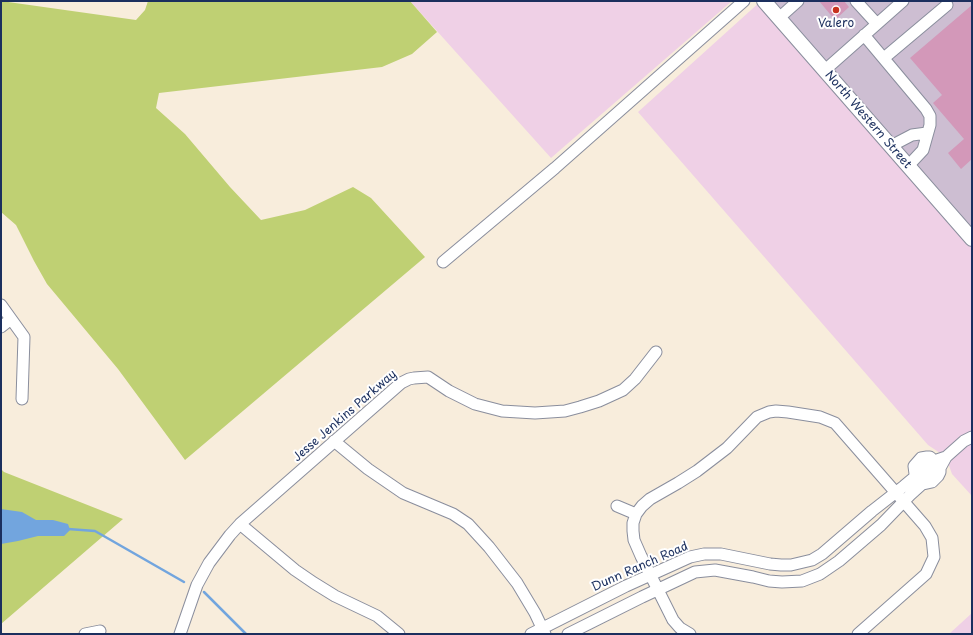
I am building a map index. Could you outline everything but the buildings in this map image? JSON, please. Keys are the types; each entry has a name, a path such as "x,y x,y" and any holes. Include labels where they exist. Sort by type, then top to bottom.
{"main road":[{"name":"North Western Street","path":"764,1 972,239"}],"street":[{"path":"443,262 554,168 744,1"},
{"path":"779,18 798,1"},
{"path":"825,70 903,1"},
{"path":"864,4 877,24"},
{"path":"884,58 947,5"},
{"path":"864,35 926,109 930,116 930,125 924,150 908,166"},
{"path":"891,146 912,135 927,133"},
{"path":"1,305 24,337 22,399"},
{"path":"1,327 11,319"},
{"name":"Jesse Jenkins Parkway","path":"180,634 197,585 209,563 230,535 240,524 392,390 408,379 421,377 428,378 462,398 475,404 495,409 535,413 559,411 580,408 623,390 635,379 656,352"},
{"path":"690,634 676,624 634,540 633,523 636,514 650,499 678,484 727,448 757,417 776,411 820,417 835,423 930,532 934,549 934,557 926,574 858,634"},
{"name":"Dunn Ranch Road","path":"568,634 654,582 690,556 721,554 770,564 791,565 804,563 822,554 872,511 896,493 919,480 964,441 972,437"},
{"path":"334,441 368,469 403,493 453,514 468,524 489,546 517,583 535,613 543,631"},
{"name":"Dunn Ranch Road","path":"530,634 543,631 654,582 695,572 715,570 769,581 782,582 793,582 812,578 839,561 880,525 903,502 919,480"},
{"path":"617,506 636,514"},
{"path":"240,524 283,560 314,583 335,596 377,616 399,634"},
{"path":"85,634 100,631"}],"shaded area":[{"path":"410,1 732,1 551,158"},
{"path":"761,1 972,239 972,496 952,474 946,457 928,445 638,112"},
{"path":"764,1 972,1 972,239"},
{"path":"972,613 972,634 949,634"}],"green space":[{"path":"1,1 136,20 145,10 148,1 410,1 437,32 412,54 382,67 159,93 156,108 185,134 230,187 261,220 305,210 353,187 371,198 425,257 185,460 118,369 47,284 16,225 1,212"},
{"path":"1,469 4,472 123,519 1,624"}],"water":[{"path":"1,509 22,512 36,520 53,520 68,524 70,530 64,536 38,536 1,544"}],"waterway":[{"path":"68,529 95,531 184,582"},
{"path":"204,592 246,634"}],"place":[{"name":"Valero","path":"836,10"}]}
